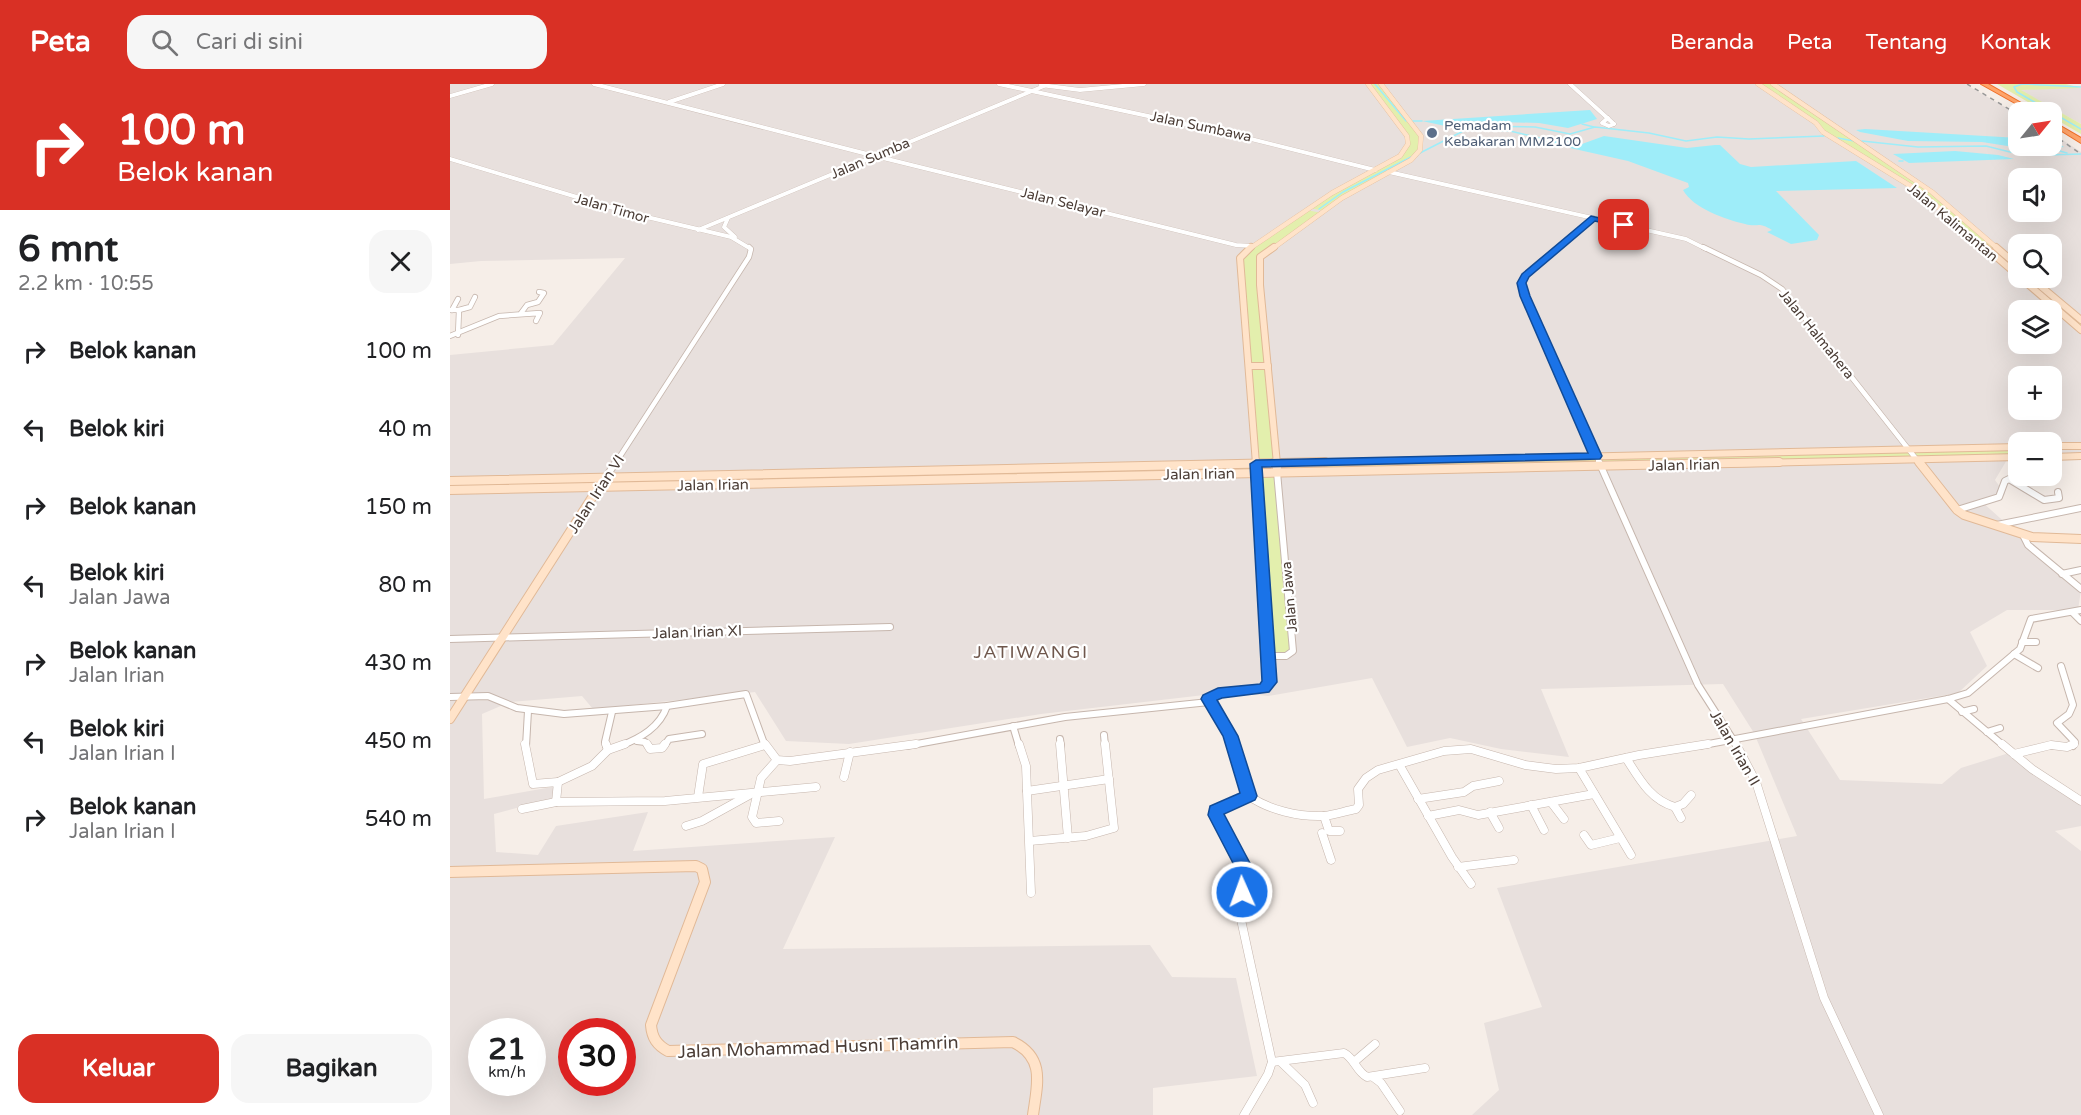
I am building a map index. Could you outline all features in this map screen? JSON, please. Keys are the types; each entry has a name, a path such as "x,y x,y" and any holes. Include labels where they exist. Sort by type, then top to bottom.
{"highway":[{"path":"1975,84 2008,103"},
{"path":"1984,84 2016,102"},
{"path":"2062,131 2081,142"}],"street":[{"path":"450,96 492,84"},
{"name":"Jalan Selayar","path":"594,84 1183,233 1236,248 1242,254"},
{"path":"667,103 723,84"},
{"name":"Jalan Sumbawa","path":"999,84 1162,118 1376,169"},
{"path":"1087,87 1110,84"},
{"path":"1040,85 1087,87 1144,84"},
{"path":"1242,254 1332,193 1403,153 1408,144 1407,136 1368,84"},
{"path":"1381,84 1421,136"},
{"path":"1570,84 1608,118"},
{"name":"Jalan Kalimantan","path":"1758,84 1816,123 1828,134 1922,193 2008,268"},
{"name":"Jalan Kalimantan","path":"1773,84 1932,192 2008,258"},
{"name":"Jalan Sumba","path":"697,231 1031,91 1040,85"},
{"path":"1397,123 1411,121"},
{"path":"1828,134 1839,134 1842,131"},
{"path":"1407,136 1421,136"},
{"name":"Jalan Jawa","path":"1242,254 1240,262 1250,366 1269,656 1286,656 1293,651 1260,285 1260,257 1342,198 1418,154 1422,145 1421,136"},
{"path":"1847,145 1858,142"},
{"name":"Jalan Timor","path":"450,159 615,209 697,231 738,238 751,252 741,269"},
{"name":"Jalan Halmahera","path":"1389,172 1686,239 1776,284 1917,460"},
{"path":"1892,174 1907,174"},
{"path":"729,217 724,227 738,238"},
{"name":"Jalan Irian II","path":"1594,218 1525,276 1521,287 1698,685 1734,740 1756,782 1787,887 1824,998 1879,1115"},
{"name":"Jalan Selayar","path":"1221,243 1252,246"},
{"name":"Jalan Irian VI","path":"450,719 741,269"},
{"name":"Jalan Kalimantan","path":"2031,288 2081,330"},
{"path":"2043,288 2081,320"},
{"path":"521,313 527,305 538,302 544,293 539,292"},
{"path":"451,310 470,307 475,297"},
{"path":"451,310 458,299"},
{"path":"458,335 459,310"},
{"path":"450,336 458,335 492,318 521,313 540,313 536,321"},
{"path":"1250,366 1268,366"},
{"path":"2062,446 2081,446"},
{"name":"Jalan Irian","path":"450,490 1257,473 1277,468 1596,456 2008,447"},
{"path":"2062,457 2081,456"},
{"name":"Jalan Irian","path":"450,481 1256,464 1277,468 1600,467 2008,458"},
{"path":"1917,460 1957,510 2023,535 2041,539 2081,539"},
{"path":"931,480 934,470"},
{"path":"1957,510 1999,497 2005,481 2009,479 2044,500 2059,498 2058,492"},
{"path":"1993,525 2081,508"},
{"path":"2023,535 2028,545 2081,590"},
{"path":"2062,574 2081,570"},
{"path":"1209,702 1231,736 1249,796 1264,804 1311,816 1324,816 1356,809 1359,805 1358,789 1366,778 1378,770 1400,766 1444,751 1463,748 1481,751 1506,761 1543,769 1579,768 1948,699 1968,693 2021,648 2031,619 2081,610"},
{"path":"2073,613 2081,621"},
{"name":"Jalan Irian XI","path":"450,639 890,627"},
{"path":"2022,642 2036,642"},
{"path":"2014,654 2038,668"},
{"path":"1209,702 1211,696 1218,693 1256,690 1268,686 1269,656"},
{"path":"2014,754 2033,752 2052,745 2066,748 2074,745 2074,741 2057,723 2069,714 2073,705 2061,666"},
{"path":"450,697 488,696 528,711 564,714 667,706 746,694 765,745 777,760 790,761 911,745 1083,714 1146,711 1209,702"},
{"path":"1948,699 2014,754 2081,801"},
{"path":"528,711 525,744 529,762 534,771 533,784 558,782 592,766 608,750 637,740 663,718 667,706"},
{"path":"1962,712 1974,709"},
{"path":"608,750 605,742 612,712"},
{"path":"1013,726 1026,766 1031,893"},
{"path":"1987,732 2000,728"},
{"path":"637,740 656,749 662,748 669,739 702,734"},
{"path":"1030,841 1068,838 1110,831 1114,828 1104,735"},
{"path":"1060,739 1068,838"},
{"path":"698,797 703,764 765,745"},
{"path":"844,777 850,752"},
{"path":"1626,758 1656,799 1663,804 1675,807 1683,804 1691,795"},
{"path":"777,760 763,773 754,794 752,817 753,822 779,821"},
{"path":"1400,766 1458,867 1471,884"},
{"path":"1579,768 1631,855"},
{"path":"1027,791 1109,778"},
{"path":"1418,799 1464,792 1473,786 1499,781"},
{"path":"556,802 558,782"},
{"path":"522,809 556,802 650,802 816,787"},
{"path":"686,826 702,821 754,794"},
{"path":"1428,816 1459,810 1478,815 1594,794"},
{"path":"1249,796 1219,807 1216,815 1243,867 1245,876 1240,915 1276,1062 1305,1085 1313,1103"},
{"path":"1551,802 1564,819"},
{"path":"1531,805 1544,830"},
{"path":"1675,807 1681,818"},
{"path":"1491,812 1499,828"},
{"path":"1324,816 1322,833 1331,860"},
{"path":"1322,833 1340,831"},
{"path":"1584,835 1591,845 1620,838"},
{"path":"1458,867 1514,860"},
{"name":"Jalan Mohammad Husni Thamrin","path":"450,872 696,866 702,869 705,882 651,1025 655,1042 661,1047 668,1051 1013,1042 1028,1049 1036,1062 1033,1115"},
{"path":"1354,1062 1375,1044"},
{"path":"1244,1115 1276,1062 1344,1053 1349,1054 1362,1076 1372,1077 1425,1068"},
{"path":"1372,1077 1383,1086 1400,1111"}],"shaded area":[{"path":"450,84 1965,84 2008,109 2008,156 2062,156 2062,140 2081,152 2081,456 2062,457 2062,432 2008,432 2008,458 1995,480 2005,494 1982,502 2081,590 2078,610 2007,610 1970,632 1987,666 1958,693 1801,719 1840,780 1942,784 1961,768 2009,753 2081,804 2081,826 2055,831 2081,851 2081,1115 1472,1115 1499,1090 1484,1023 1542,1007 1497,888 1797,836 1754,733 1723,684 1541,689 1569,757 1501,749 1450,738 1407,747 1372,678 1268,696 1230,692 1041,714 849,744 786,741 755,692 593,709 582,696 510,702 482,714 484,799 558,786 557,797 494,814 496,852 538,855 556,826 648,812 633,851 835,837 783,949 1150,945 1172,977 1236,978 1257,1076 1153,1088 1153,1115 450,1115 450,355 553,345 625,258 481,261 450,264"},
{"path":"2053,87 2081,88 2081,124 2062,113 2062,102 2042,102 2020,90"}],"green space":[{"path":"1368,84 1381,84 1421,136 1418,154 1324,211 1310,208 1400,156 1408,140"},
{"path":"1758,84 1773,84 1932,192 2008,258 2008,266 1926,197 1859,151 1823,132 1816,123"},
{"path":"1997,84 2066,84 2081,88 2021,90 2042,102 2028,102"},
{"path":"2062,113 2081,124 2081,134 2062,123"},
{"path":"1307,210 1321,213 1260,257 1277,463 2008,447 2008,457 1277,472 1293,651 1269,656 1257,473 931,480 934,470 1256,464 1240,258"},
{"path":"2033,288 2043,288 2058,300 2047,300"},
{"path":"2062,303 2081,319 2081,330 2062,313"}],"water":[{"path":"1590,110 1597,119 1568,128 1539,123 1462,121 1450,127 1422,121"},
{"path":"1856,130 2008,137 2008,146 1982,142 1908,141"},
{"path":"1548,136 1582,144 1604,136 1687,148 1720,145 1740,164 1751,167 1856,161 1897,188 1776,191 1819,235 1817,240 1791,244 1767,232 1772,230 1767,227 1737,222 1702,208 1683,190 1689,187 1688,183 1628,161 1539,141 1540,137"},
{"path":"1955,151 1998,155 2014,159 1909,163 1893,154"}],"waterway":[{"path":"1375,84 1406,121"},
{"path":"2081,87 2022,84 2014,87 2017,92 2081,129"},
{"path":"1413,121 1422,121"},
{"path":"1582,124 1594,127"},
{"path":"1420,153 1473,126 1535,127 1570,134 1595,127 1649,133 1686,141 1717,137 1749,139 1824,136"},
{"path":"1468,129 1510,131 1540,138"},
{"path":"1838,138 1854,141"},
{"path":"1862,141 1918,147 1986,146 2010,152 2047,155 2081,154"},
{"path":"2062,152 2067,153"},
{"path":"1319,209 1343,192 1411,157"}],"railway":[{"path":"1967,84 2008,108"},
{"path":"2062,141 2081,154"}],"place":[{"name":"Pemadam Kebakaran MM2100","path":"1432,133"}],"district":[{"name":"JATIWANGI","path":"1031,652"}],"route":[{"path":"1242,892 1245,876 1243,867 1216,811 1219,807 1249,796 1231,736 1209,699 1218,693 1264,688 1270,682 1256,464 1596,456 1521,283 1525,276 1550,253 1594,218 1624,225"}]}
